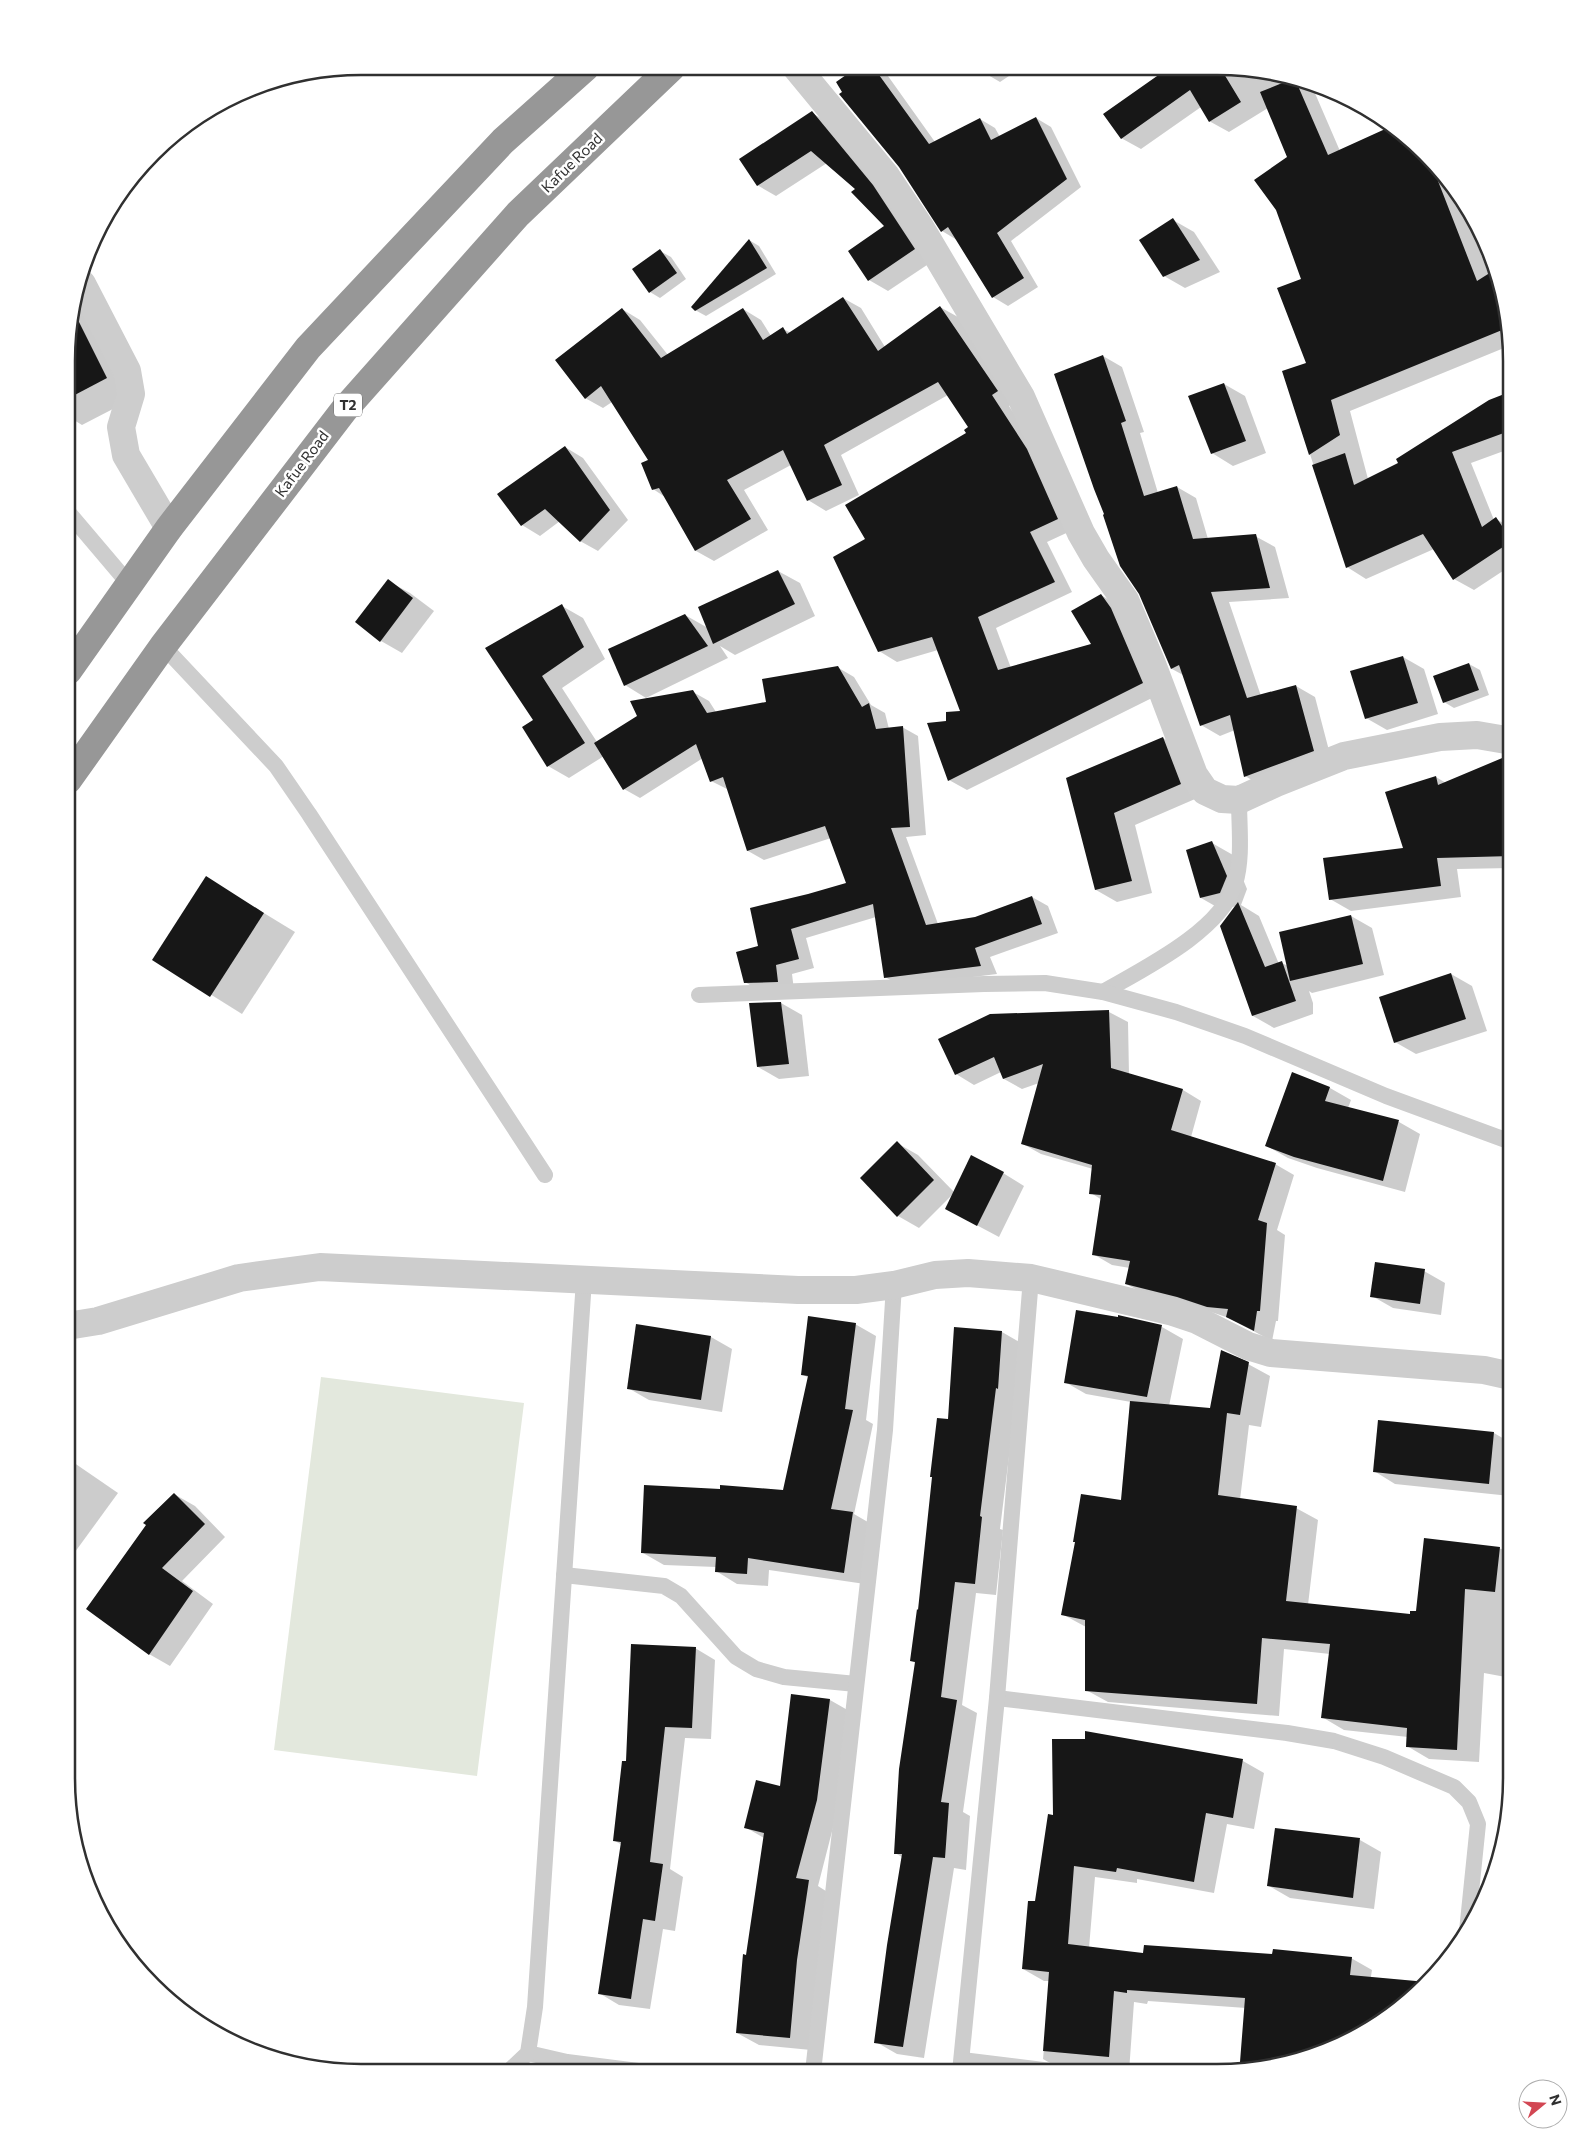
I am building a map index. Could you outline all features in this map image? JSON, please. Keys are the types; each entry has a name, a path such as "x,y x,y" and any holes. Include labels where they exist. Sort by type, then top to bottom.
{"highway":[{"path":"75,661 169,528 308,348 503,141 577,75"},
{"name":"Kafue Road","path":"75,770 163,646 344,410 518,214 664,75"}],"street":[{"path":"802,75 886,176 920,227 1021,397 1081,533 1096,559 1125,600 1152,664 1194,774 1205,792 1222,799 1238,800 1276,782 1344,756 1440,737 1477,735 1503,739"},
{"path":"84,289 127,372 131,394 121,427 126,456 169,528"},
{"path":"75,1325 98,1321 239,1278 320,1267 798,1290 856,1290 894,1285 934,1275 968,1273 1032,1278 1173,1312 1197,1320 1248,1346 1271,1353 1484,1370 1503,1374"}],"lane":[{"path":"75,520 129,584"},
{"path":"163,646 276,766 310,814 545,1175"},
{"path":"1103,992 1160,960 1191,938 1220,912 1235,885 1240,856 1238,800"},
{"path":"699,995 984,984 1045,984 1103,992 1176,1012 1245,1036 1386,1096 1503,1139"},
{"path":"961,2064 997,1698 1032,1278"},
{"path":"517,2064 528,2053 535,1997 584,1280"},
{"path":"814,2064 885,1430 894,1285"},
{"path":"564,1575 664,1586 681,1596 736,1657 756,1669 784,1677 856,1684"},
{"path":"997,1698 1287,1733 1334,1741 1384,1757 1454,1787 1469,1802 1478,1824 1469,1914"},
{"path":"528,2053 583,2064"}],"shaded area":[{"path":"321,1377 524,1403 477,1776 274,1750"}],"building":[{"path":"846,75 879,75 929,144 980,118 991,140 1036,117 1067,179 997,233 1024,278 992,298 948,227 941,232 899,167 839,94 842,92 836,82"},
{"path":"1158,75 1225,75 1241,102 1209,122 1190,90 1121,139 1103,114"},
{"path":"1283,83 1299,87 1328,155 1385,129 1406,146 1439,181 1477,281 1489,273 1501,323 1501,330 1331,400 1340,435 1309,455 1282,371 1306,363 1277,288 1301,279 1276,210 1254,180 1287,157 1260,92"},
{"path":"812,111 873,185 915,249 868,281 848,251 884,226 851,192 855,189 811,151 757,186 739,159"},
{"path":"1173,218 1200,260 1163,277 1139,240"},
{"path":"749,239 767,268 695,311 691,307"},
{"path":"660,249 677,273 649,293 632,269"},
{"path":"843,297 878,351 940,306 998,391 992,395 1027,449 1058,519 1030,532 1055,582 978,617 998,670 1091,644 1071,611 1101,594 1111,608 1143,683 948,781 927,723 946,721 946,712 960,711 932,637 878,652 833,557 865,539 845,505 966,433 964,430 968,427 938,382 824,445 842,485 807,501 783,450 727,480 751,519 695,551 659,488 652,490 641,463 648,460 601,386 585,399 555,360 622,308 661,358 743,308 763,340 783,327 787,334"},
{"path":"78,319 107,378 75,395"},
{"path":"1103,355 1126,421 1121,423 1144,496 1177,486 1193,539 1256,534 1270,588 1211,592 1247,698 1296,685 1314,751 1244,777 1230,715 1200,726 1179,665 1171,669 1139,594 1120,566 1104,514 1054,374"},
{"path":"1224,383 1246,441 1211,454 1188,396"},
{"path":"1503,395 1503,433 1452,452 1482,527 1496,517 1503,528 1503,547 1453,580 1423,534 1346,568 1312,465 1345,453 1354,485 1398,463 1396,459 1489,400"},
{"path":"565,446 610,510 580,542 545,509 521,526 497,494"},
{"path":"778,570 795,604 713,644 698,607"},
{"path":"388,579 413,598 380,642 355,622"},
{"path":"562,604 584,647 542,676 585,743 547,767 522,727 533,720 485,648"},
{"path":"685,614 708,646 624,686 608,649"},
{"path":"1403,656 1418,703 1365,719 1350,671"},
{"path":"1469,663 1479,690 1443,703 1433,676"},
{"path":"838,666 862,707 869,703 876,729 903,726 910,827 891,828 926,925 975,917 1032,896 1042,924 975,948 981,966 884,978 873,904 791,929 799,959 776,965 778,982 744,983 736,952 758,946 750,908 846,883 825,826 747,851 723,777 710,782 696,744 623,790 594,743 637,716 630,701 693,690 707,713 766,702 762,679"},
{"path":"1163,737 1181,784 1114,813 1132,881 1095,890 1066,778"},
{"path":"1503,758 1503,856 1437,858 1441,886 1329,900 1323,858 1403,848 1385,792 1436,776 1438,785"},
{"path":"1212,841 1227,876 1220,893 1200,898 1186,850"},
{"path":"206,876 264,913 210,997 152,960"},
{"path":"1238,902 1265,967 1282,961 1296,1001 1252,1016 1220,926"},
{"path":"1351,915 1363,964 1290,981 1279,932"},
{"path":"1451,973 1466,1019 1394,1043 1379,997"},
{"path":"781,1002 789,1064 757,1067 749,1003"},
{"path":"1109,1010 1111,1068 1183,1089 1171,1130 1276,1163 1258,1220 1267,1223 1260,1311 1257,1311 1254,1331 1226,1317 1228,1309 1207,1307 1177,1297 1125,1284 1130,1261 1092,1255 1101,1195 1089,1194 1092,1165 1021,1144 1043,1064 1003,1079 994,1057 955,1075 938,1039 990,1014"},
{"path":"1292,1072 1330,1087 1325,1101 1399,1120 1383,1181 1294,1157 1265,1146"},
{"path":"897,1141 934,1180 897,1217 860,1178"},
{"path":"971,1155 1004,1172 977,1226 945,1209"},
{"path":"1375,1262 1425,1269 1420,1304 1370,1297"},
{"path":"1076,1310 1118,1317 1118,1315 1162,1325 1147,1397 1064,1383"},
{"path":"808,1316 856,1323 845,1409 853,1410 831,1509 853,1512 844,1573 748,1558 747,1574 715,1572 716,1557 641,1553 644,1485 720,1489 720,1485 783,1490 808,1376 801,1375"},
{"path":"636,1324 711,1336 701,1400 627,1389"},
{"path":"954,1327 1002,1331 998,1389 996,1388 980,1516 982,1517 975,1584 955,1582 941,1697 957,1700 941,1802 949,1803 945,1858 933,1857 903,2047 874,2043 887,1945 902,1854 894,1854 899,1769 915,1662 910,1661 918,1610 932,1477 930,1477 937,1418 948,1419"},
{"path":"1221,1350 1249,1362 1240,1415 1227,1413 1218,1495 1297,1506 1286,1601 1410,1614 1410,1611 1416,1611 1424,1538 1500,1547 1495,1592 1465,1589 1457,1750 1406,1747 1407,1728 1321,1718 1330,1644 1262,1638 1257,1704 1085,1691 1085,1620 1061,1615 1075,1542 1073,1542 1081,1494 1121,1500 1130,1401 1210,1408"},
{"path":"1378,1420 1494,1432 1489,1484 1373,1472"},
{"path":"174,1493 205,1524 162,1568 193,1591 149,1655 86,1609 146,1525 143,1523"},
{"path":"631,1644 696,1647 692,1728 665,1727 650,1862 663,1864 655,1921 643,1919 631,1999 598,1994 621,1842 613,1841 622,1761 626,1761"},
{"path":"791,1694 830,1699 817,1800 796,1878 809,1880 797,1960 790,2038 736,2033 743,1954 746,1955 764,1833 744,1828 756,1780 780,1786"},
{"path":"1085,1731 1243,1759 1233,1818 1206,1813 1194,1882 1117,1868 1116,1872 1074,1866 1068,1944 1143,1953 1144,1945 1272,1954 1273,1949 1352,1957 1350,1975 1418,1981 1406,1993 1376,2016 1344,2035 1309,2049 1273,2059 1240,2062 1245,1998 1127,1990 1127,1993 1114,1991 1109,2057 1043,2051 1049,1972 1022,1969 1028,1901 1035,1901 1048,1814 1053,1815 1052,1739 1085,1739"},
{"path":"1275,1828 1360,1838 1353,1898 1267,1886"}]}
